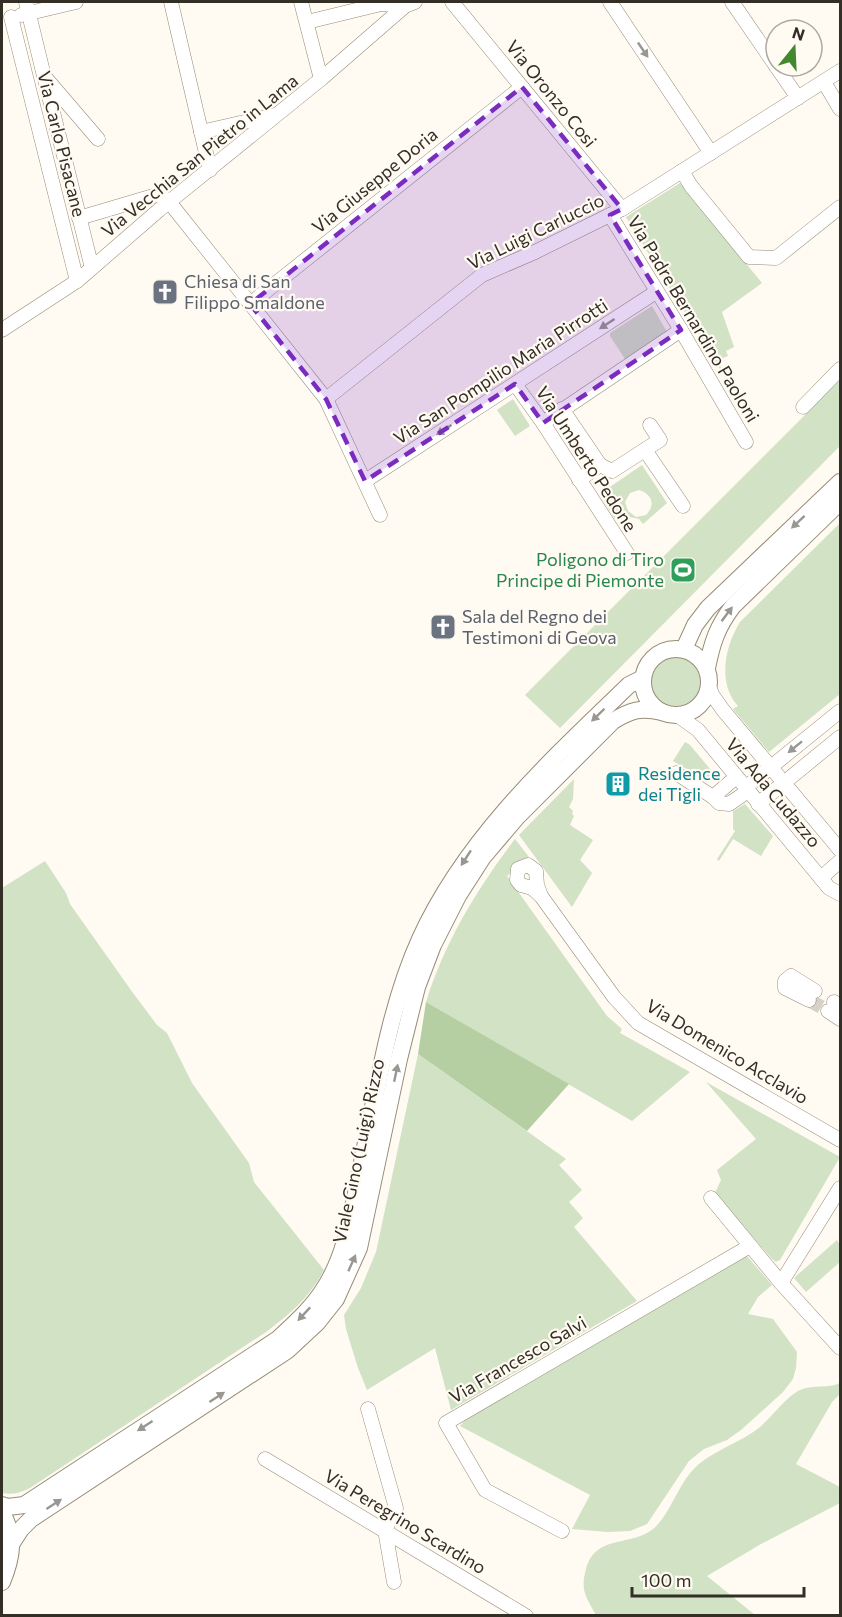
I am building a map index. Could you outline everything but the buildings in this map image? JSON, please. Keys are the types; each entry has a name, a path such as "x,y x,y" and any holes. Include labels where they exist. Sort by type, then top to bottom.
{"street":[{"path":"6,18 27,8 76,2"},
{"path":"171,2 210,170"},
{"path":"301,2 321,79"},
{"name":"Via Oronzo Cosi","path":"452,2 522,87 616,212"},
{"path":"610,2 711,153"},
{"path":"732,2 764,49"},
{"path":"307,22 381,4 410,4"},
{"name":"Via Vecchia San Pietro in Lama","path":"2,330 76,281 410,4"},
{"name":"Via Carlo Pisacane","path":"27,8 92,268"},
{"name":"Via Carlo Pisacane","path":"6,18 76,281"},
{"name":"Via Luigi Carluccio","path":"326,399 482,275 616,212 840,71"},
{"name":"Via Carlo Pisacane","path":"44,76 98,139"},
{"path":"784,78 798,98"},
{"path":"824,82 840,109"},
{"name":"Via Giuseppe Doria","path":"250,304 522,87"},
{"path":"201,132 278,114"},
{"path":"682,171 691,186 749,257 776,258 840,207"},
{"path":"80,218 160,194 170,202 326,399 380,515"},
{"name":"Via Padre Bernardino Paoloni","path":"616,212 656,292 681,330 746,442"},
{"name":"Via San Pompilio Maria Pirrotti","path":"365,481 656,292"},
{"path":"543,423 681,330"},
{"path":"803,407 840,369"},
{"name":"Via Umberto Pedone","path":"515,384 543,423 627,554"},
{"name":"Via Umberto Pedone","path":"562,409 600,465"},
{"path":"579,480 600,465 612,471 660,440 650,425"},
{"path":"645,450 683,506"},
{"path":"707,668 701,660 684,649 695,626 708,608 840,482"},
{"path":"709,687 707,668 712,644 721,622 732,606 840,502"},
{"name":"Viale Gino (Luigi) Rizzo","path":"2,1505 8,1507 24,1505 278,1339 323,1291 345,1244 384,1056 403,983 419,939 446,889 472,850 506,809 629,685 643,678 652,658 662,652 684,649"},
{"path":"643,678 647,698 653,706 669,714"},
{"name":"Viale Gino (Luigi) Rizzo","path":"12,1543 21,1529 35,1516 288,1350 317,1323 336,1299 359,1248 399,1059 417,987 433,945 458,896 483,857 517,818 613,721 627,713 647,708 669,714 688,713 706,698 709,687"},
{"name":"Via Ada Cudazzo","path":"709,687 723,710 840,850"},
{"path":"676,773 719,803 729,804 770,767 840,711"},
{"name":"Via Ada Cudazzo","path":"669,714 698,730 735,778 829,888 840,894"},
{"path":"758,804 840,737"},
{"path":"713,797 735,778"},
{"path":"821,878 840,861"},
{"name":"Via Domenico Acclavio","path":"542,896 614,997 638,1023 840,1140"},
{"path":"834,1006 840,1019"},
{"path":"781,1283 840,1188"},
{"path":"711,1198 781,1283 840,1348"},
{"name":"Via Francesco Salvi","path":"562,1531 485,1490 446,1423 750,1246"},
{"path":"368,1409 396,1508 385,1530 394,1582"},
{"name":"Via Peregrino Scardino","path":"265,1459 526,1616"},
{"path":"2,1513 9,1528 12,1543 10,1560 2,1579"}],"highlighted area":[{"path":"522,87 622,209 610,215 681,330 543,423 515,384 365,481 326,399 250,304"}],"green space":[{"path":"680,183 762,283 722,312 734,347 726,351 728,356 718,360 727,381 626,217"},
{"path":"652,306 667,332 625,359 610,333"},
{"name":"Poligono di Tiro Principe di Piemonte","path":"840,380 840,446 560,728 525,695"},
{"path":"513,399 530,426 515,436 497,410"},
{"path":"642,465 667,503 643,524 639,519 621,515 615,519 604,502 607,489","holes":["639,490 650,497 652,504 646,515 636,517 628,511 625,502 630,493"]},
{"path":"840,523 840,694 769,752 733,709 738,706 731,697 725,676 730,642 740,622"},
{"path":"671,656 681,656 694,663 701,676 701,686 694,699 681,706 671,706 662,702 655,695 651,686 651,676 655,667 662,660"},
{"path":"685,742 715,775 705,780 673,761"},
{"path":"574,779 573,799 569,807 574,816 570,825 593,840 580,860 592,873 572,907 519,835"},
{"path":"745,804 773,836 761,856 733,839 719,861 717,859 735,831 733,811"},
{"path":"515,839 529,857 507,876 607,1016 622,1029 620,1033 690,1072 632,1121 426,1002 452,937 463,916"},
{"path":"45,861 66,893 70,904 133,993 157,1025 167,1033 192,1083 249,1163 254,1182 324,1270 299,1304 266,1332 30,1488 6,1494 2,1493 2,888"},
{"path":"426,1002 569,1084 527,1131 418,1054"},
{"path":"418,1054 566,1159 559,1165 582,1190 569,1202 583,1218 574,1227 637,1301 451,1410 435,1348 367,1390 346,1329 344,1315 361,1288 376,1252"},
{"path":"706,1082 840,1157 780,1260 776,1262 715,1193 721,1180 717,1170 756,1139"},
{"path":"837,1240 840,1245 840,1262 806,1292 794,1278"},
{"path":"746,1255 772,1285 758,1297 748,1314 773,1319 797,1352 793,1379 783,1392 741,1430 727,1440 704,1449 689,1461 647,1524 630,1531 572,1529 590,1495 460,1426 470,1414"},
{"path":"840,1383 840,1394 832,1402 796,1464 840,1487 840,1503 761,1544 707,1576 755,1615 596,1615 587,1598 584,1583 586,1569 597,1551 653,1529 664,1517 686,1479 698,1465 756,1430 794,1393 805,1388"}],"tunnel":[{"path":"809,1000 828,1011"}],"place":[{"name":"Chiesa di San Filippo Smaldone","path":"165,292"},
{"name":"Poligono di Tiro Principe di Piemonte","path":"683,570"},
{"name":"Sala del Regno dei Testimoni di Geova","path":"443,627"},
{"name":"Residence dei Tigli","path":"618,784"}]}
